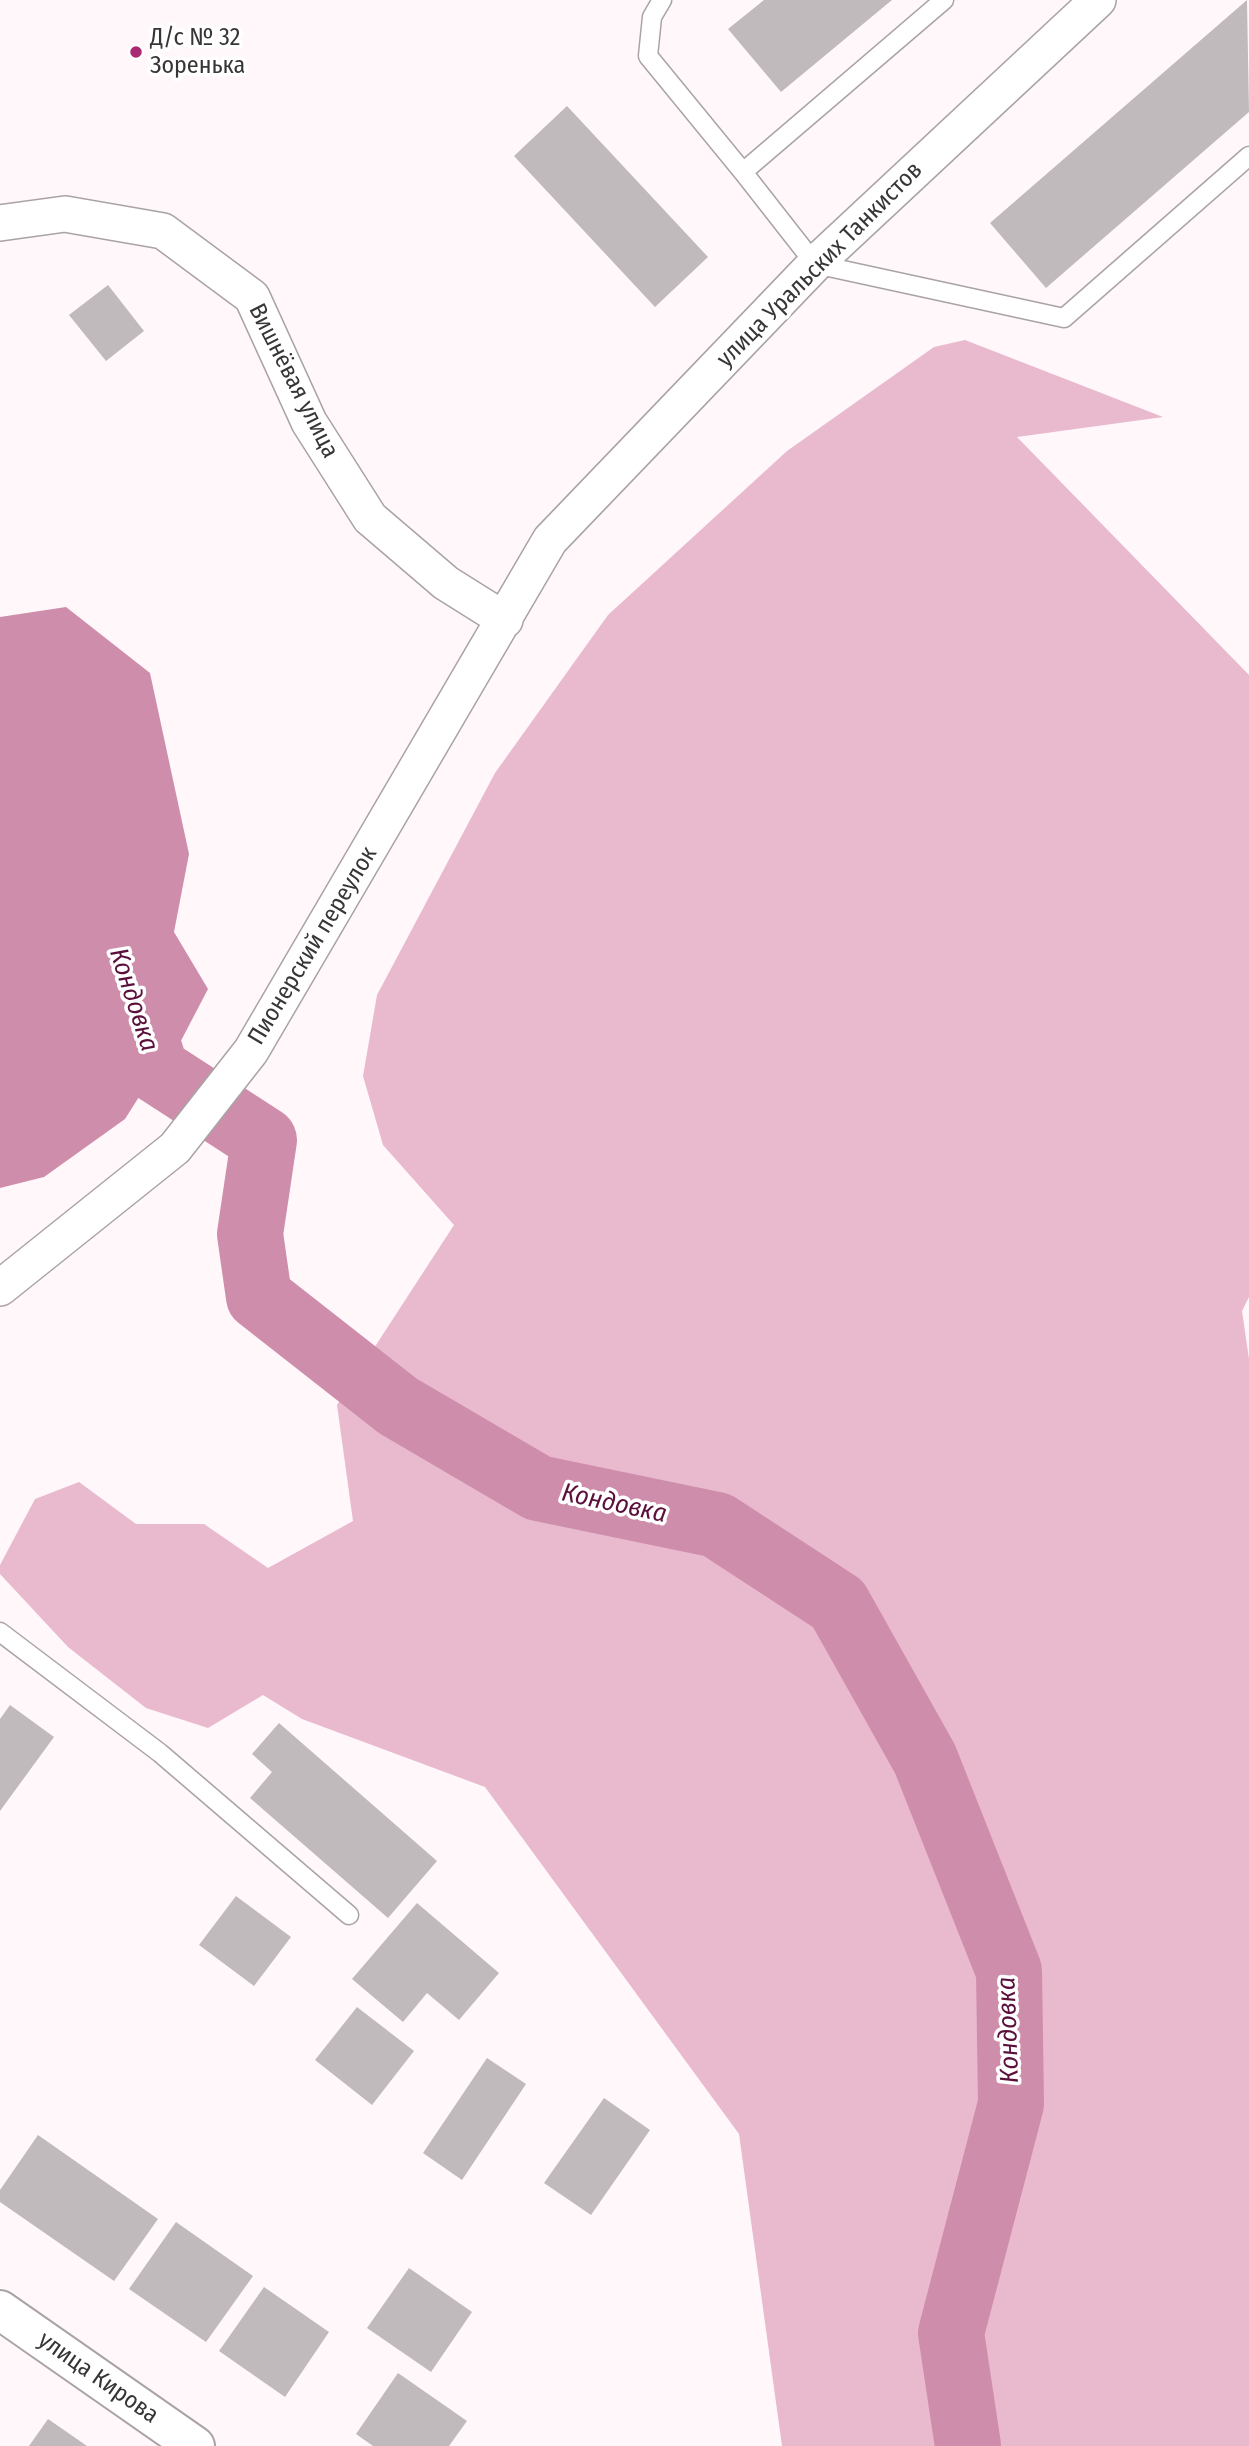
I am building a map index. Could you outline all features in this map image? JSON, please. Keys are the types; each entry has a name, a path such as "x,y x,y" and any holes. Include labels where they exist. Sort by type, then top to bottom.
{"street":[{"name":"улица Уральских Танкистов","path":"551,540 815,264 1098,0"},
{"name":"Вишнёвая улица","path":"0,223 65,214 163,231 252,297 309,422 370,518 446,583 505,620"},
{"name":"Пионерский переулок","path":"0,1288 175,1148 251,1051 551,540"},
{"name":"улица Кирова","path":"0,2310 195,2446"}],"lane":[{"path":"662,0 652,17 648,56 815,264 1064,318 1249,156"},
{"path":"743,172 944,0"},
{"path":"0,1632 160,1753 349,1915"}],"shaded area":[{"path":"965,340 1163,417 1017,437 1249,675 1249,1297 1242,1311 1249,1359 1249,2446 782,2446 739,2134 485,1787 302,1719 263,1695 208,1728 146,1708 68,1647 0,1574 0,1565 35,1499 79,1482 136,1524 204,1524 268,1568 353,1521 337,1405 454,1225 383,1145 363,1076 377,995 495,773 608,615 787,451 934,347"}],"water":[{"path":"66,607 150,673 189,854 174,932 208,989 173,1056 156,1070 125,1119 44,1177 0,1188 0,617"}],"building":[{"path":"764,0 892,0 781,92 728,29"},
{"path":"1247,0 1249,112 1046,288 990,223"},
{"path":"567,106 708,257 655,307 514,156"},
{"path":"108,285 144,331 106,361 69,315"},
{"path":"10,1705 54,1737 0,1811 0,1719"},
{"path":"279,1723 437,1861 388,1918 250,1798 272,1772 252,1754"},
{"path":"236,1896 291,1937 254,1986 199,1945"},
{"path":"417,1903 499,1973 459,2020 427,1993 403,2022 352,1979"},
{"path":"357,2007 414,2051 372,2105 315,2060"},
{"path":"487,2058 526,2084 462,2180 423,2153"},
{"path":"604,2098 650,2130 591,2215 544,2183"},
{"path":"38,2135 158,2219 114,2281 0,2202 0,2190"},
{"path":"176,2222 253,2276 206,2342 129,2289"},
{"path":"409,2268 472,2312 431,2372 367,2328"},
{"path":"264,2287 329,2332 285,2397 219,2351"},
{"path":"398,2373 467,2421 449,2446 373,2446 356,2434"},
{"path":"48,2419 87,2446 29,2446"}],"waterway":[{"name":"Кондовка","path":"128,983 156,1070 264,1140 250,1234 259,1297 398,1406 538,1488 717,1525 838,1604 925,1759 1009,1971 1011,2104 951,2333 968,2446"}],"place":[{"name":"Д/с № 32 Зоренька","path":"136,52"}]}
